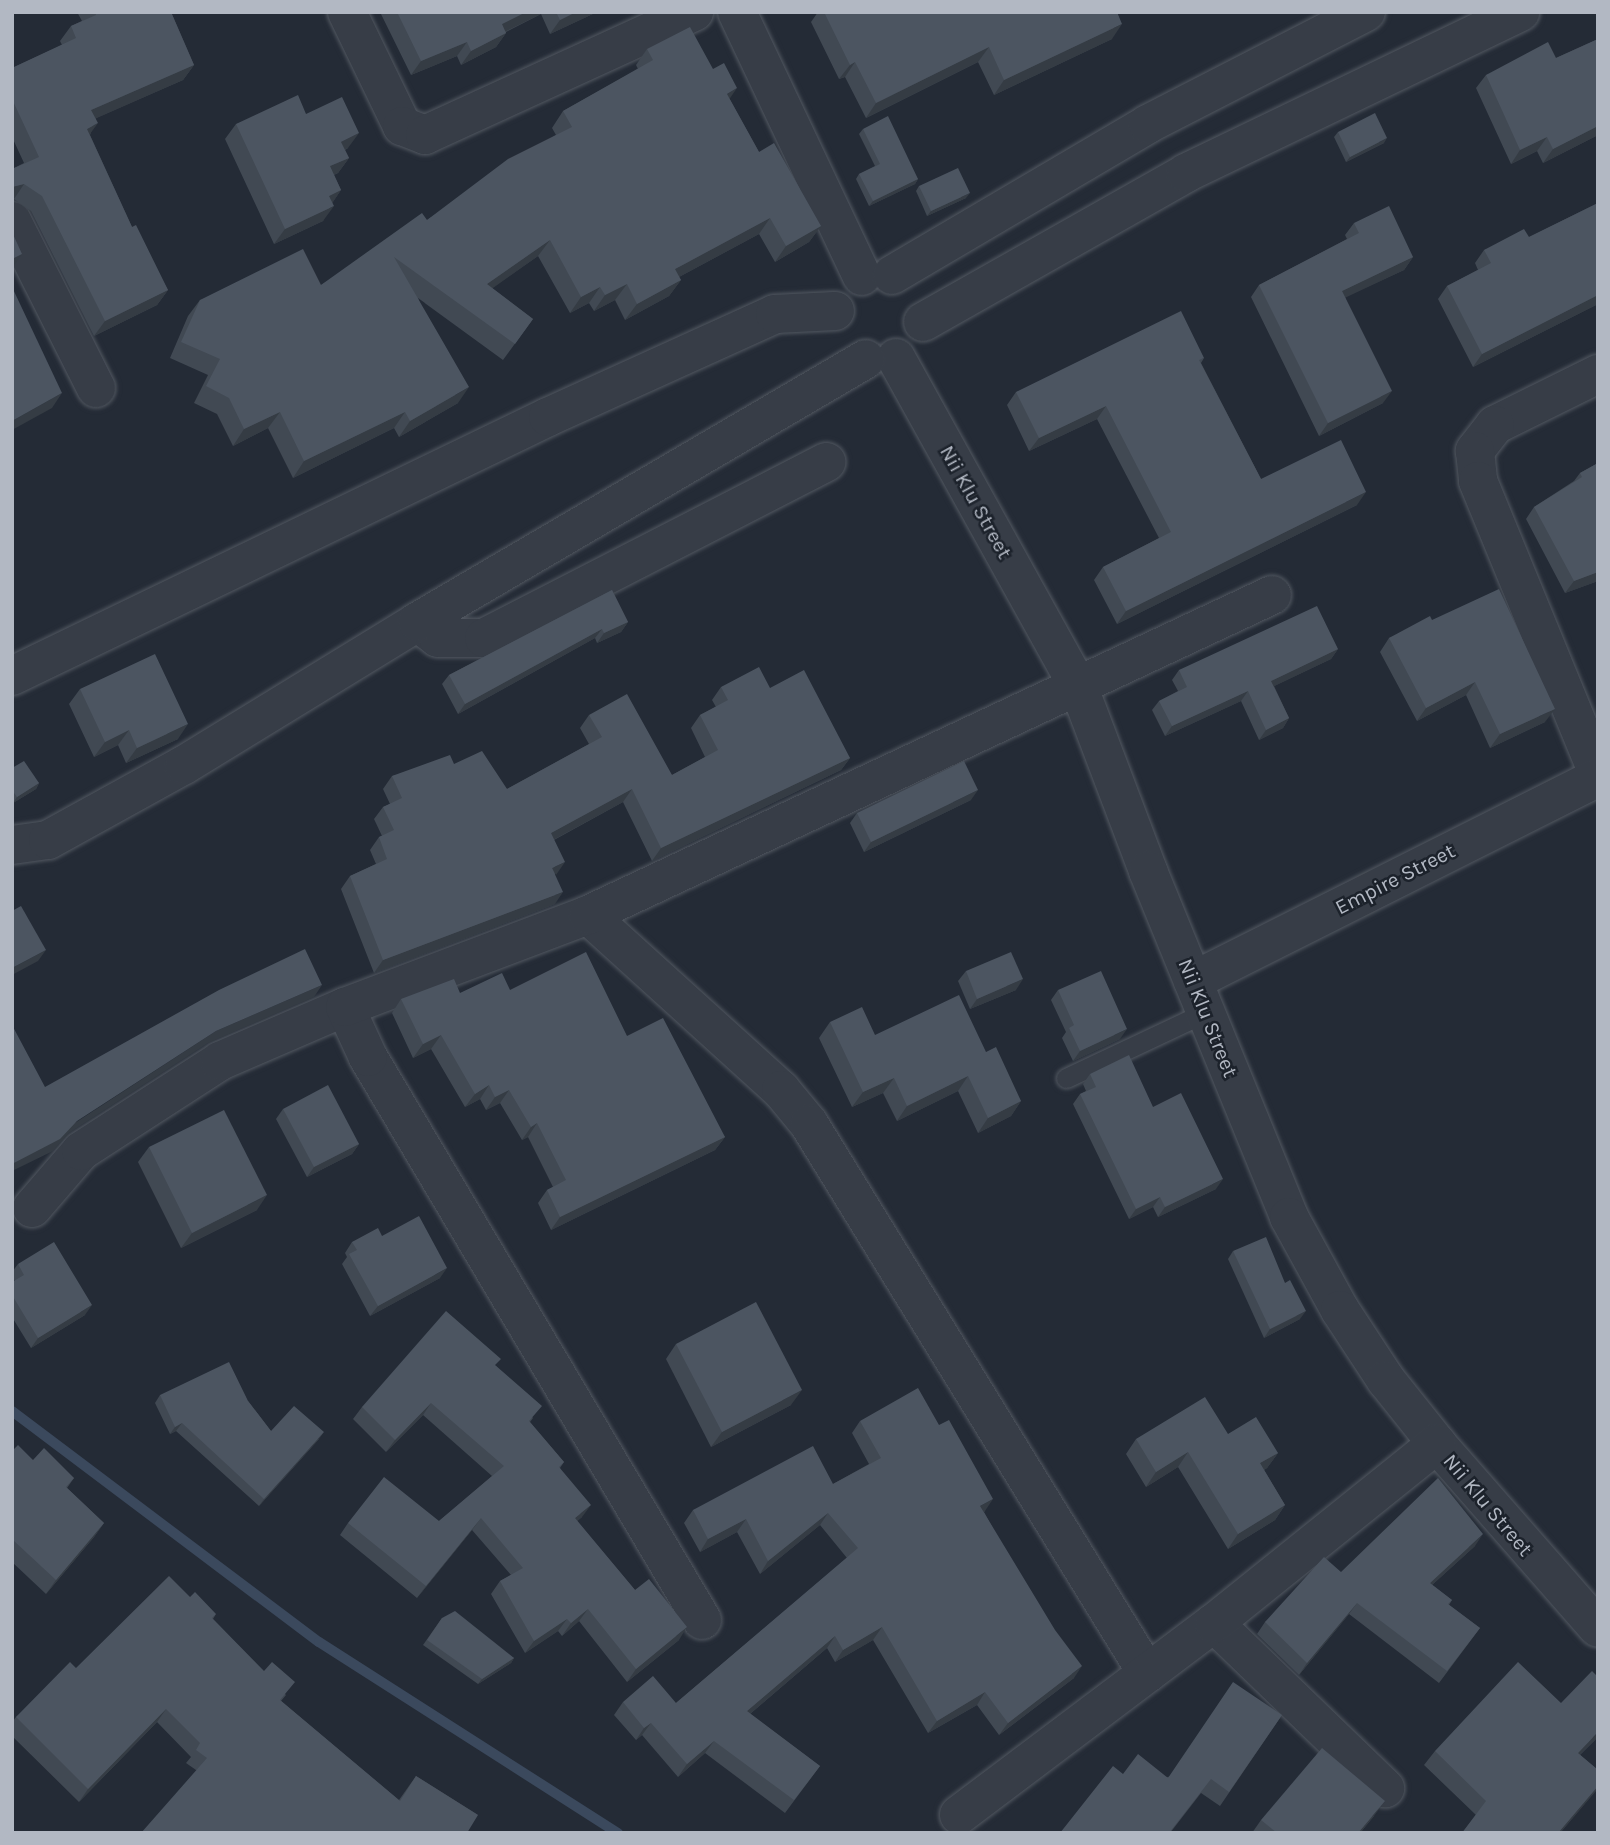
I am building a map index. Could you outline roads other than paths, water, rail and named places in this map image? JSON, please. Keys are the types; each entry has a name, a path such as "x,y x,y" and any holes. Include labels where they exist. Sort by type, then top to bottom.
{"street":[{"path":"347,12 402,126 425,135 694,12"},
{"path":"737,12 877,275 916,293 923,322"},
{"path":"881,358 842,341 835,311 840,296 1147,124 1366,12"},
{"path":"12,845 59,834 184,765 417,622 881,358 909,350 923,322 1186,173 1520,12"},
{"path":"12,221 96,388"},
{"path":"12,676 548,417 775,314 835,311"},
{"name":"Nii Klu Street","path":"881,358 1079,688 1199,997 1289,1217 1378,1368 1437,1444 1598,1628"},
{"path":"1598,374 1494,425 1475,451 1478,481 1598,775"},
{"path":"417,622 438,638 484,638 826,462"},
{"path":"32,1208 81,1151 220,1061 345,1007 588,915 1272,596"},
{"name":"Empire Street","path":"1199,997 1598,775"},
{"path":"588,915 782,1090 809,1124 1147,1673"},
{"path":"345,1007 368,1057 702,1620"},
{"path":"959,1815 1214,1623 1437,1444"},
{"path":"1214,1623 1385,1788"}],"lane":[{"path":"1066,1078 1199,997"}],"waterway":[{"path":"12,1411 319,1642 618,1833"}]}
